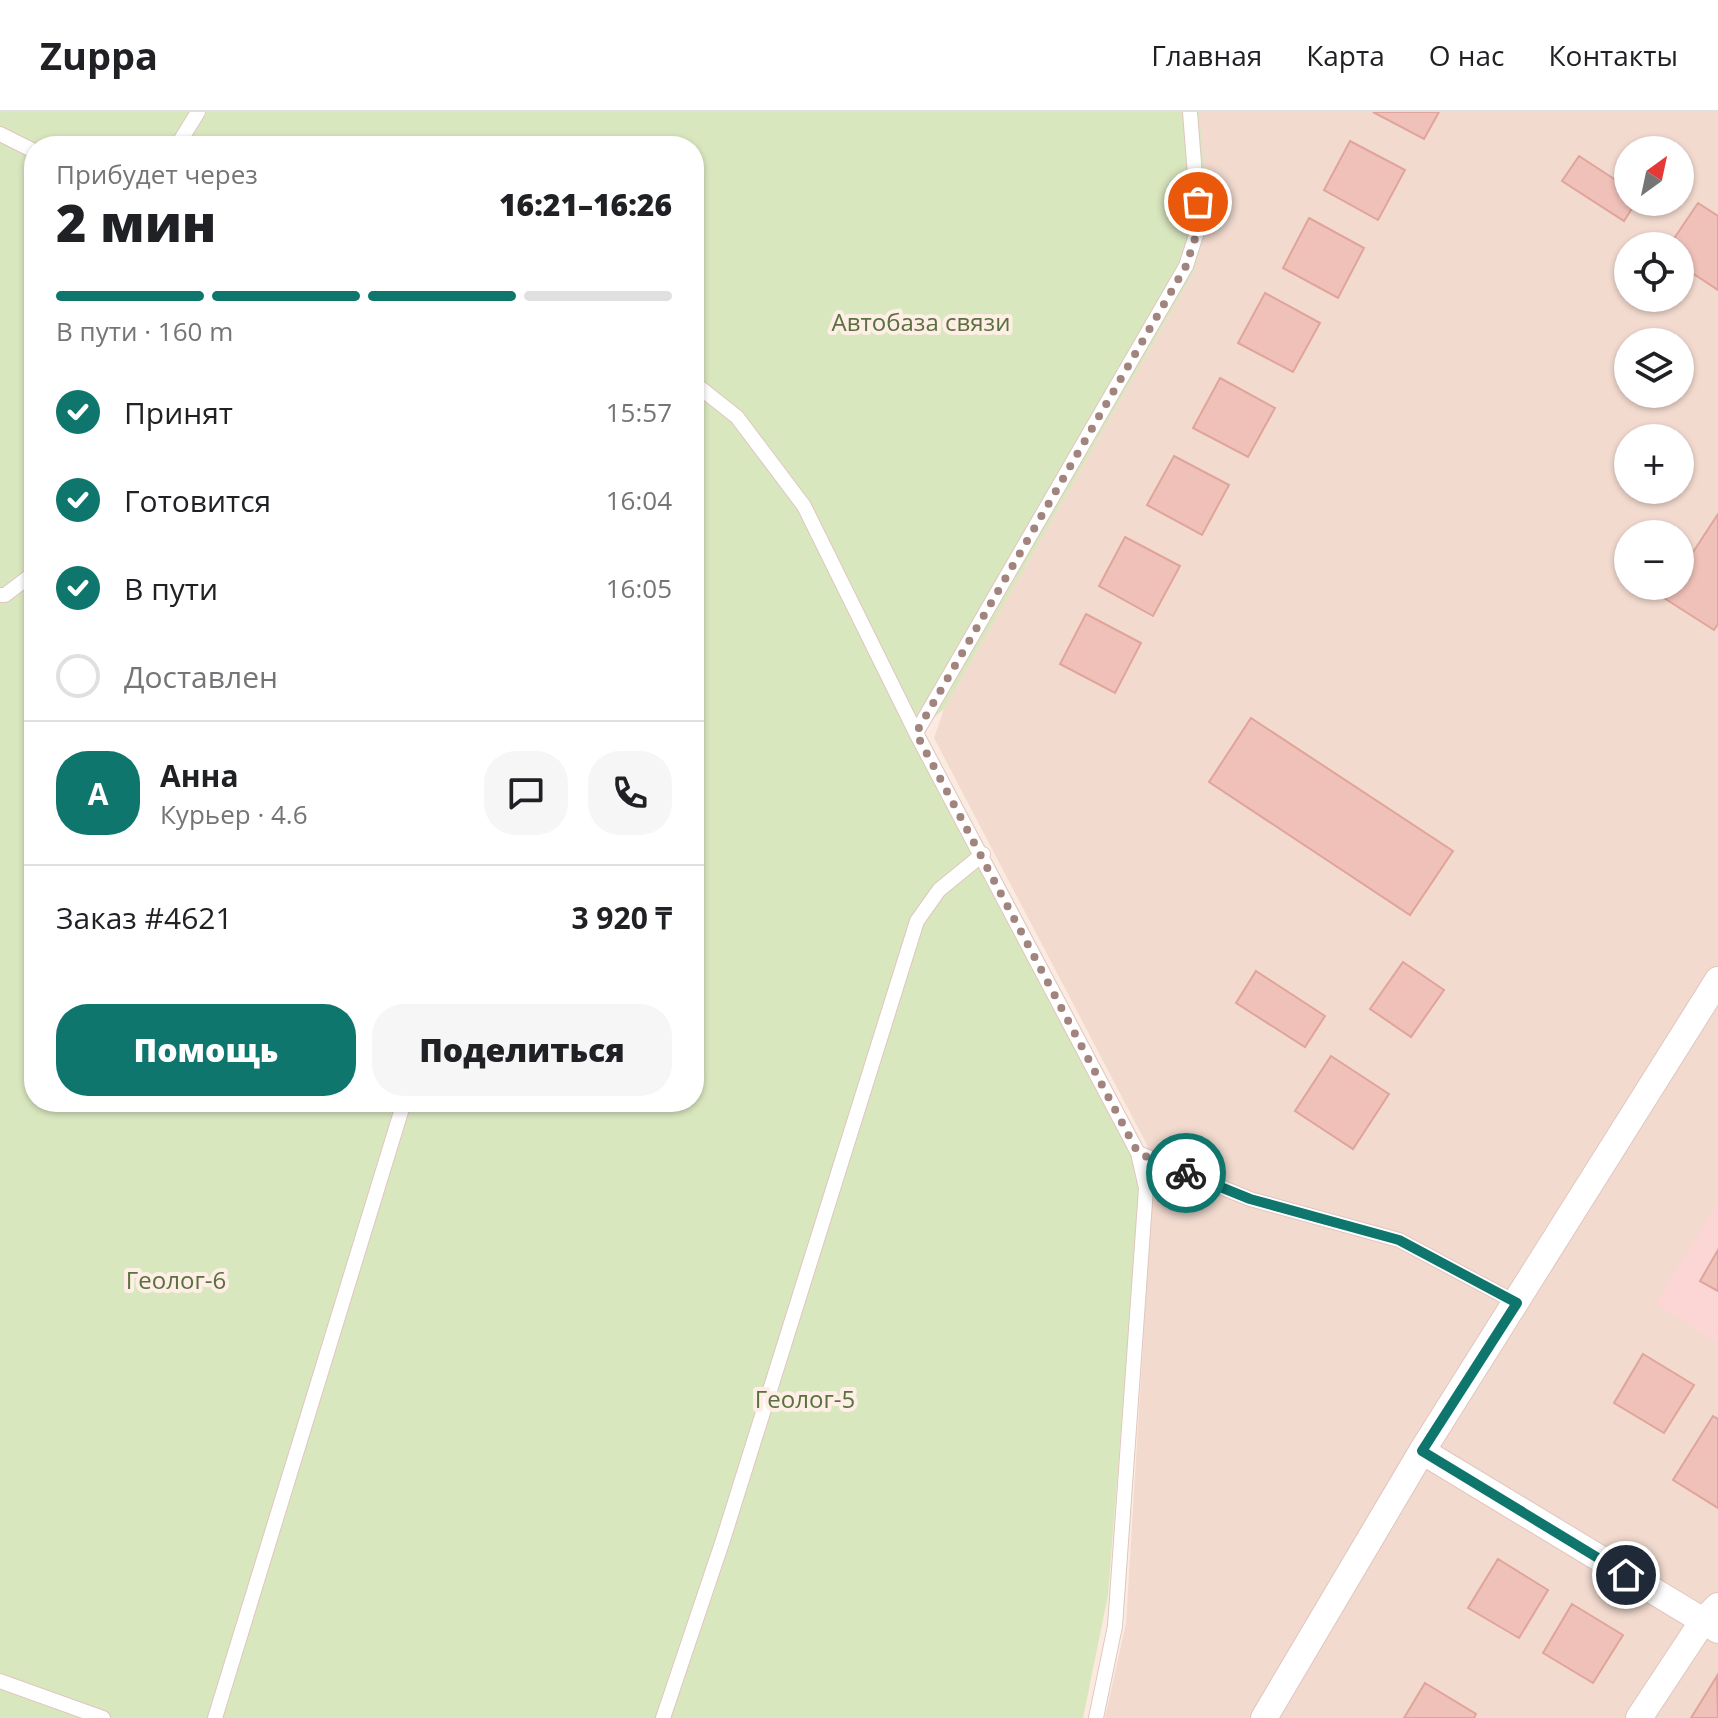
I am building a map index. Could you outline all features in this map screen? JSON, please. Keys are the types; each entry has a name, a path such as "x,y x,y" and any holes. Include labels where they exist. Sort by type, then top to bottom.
{"street":[{"path":"1264,1718 1422,1451 1718,980"},
{"path":"1422,1451 1713,1619 1639,1718"}],"lane":[{"path":"183,136 198,112"},
{"path":"916,733 1186,266 1199,226 1190,112"},
{"path":"0,134 24,146"},
{"path":"704,391 737,417 804,506 916,733 983,854 1138,1153 1146,1188 1117,1599 1096,1718"},
{"path":"0,595 5,595 24,581"},
{"path":"663,1718 723,1540 917,921 939,890 983,854"},
{"path":"215,1718 401,1112"},
{"path":"1138,1153 1250,1199 1399,1240 1517,1303"},
{"path":"0,1681 103,1718"}],"shaded area":[{"path":"1199,112 1718,112 1718,1718 1105,1718 1126,1623 1154,1166 1146,1143 934,738 944,709 1193,274"},
{"path":"1718,1202 1718,1343 1655,1303"}],"green space":[{"path":"0,112 1199,112 1208,203 1206,230 1193,274 944,709 916,733 1143,1151 1108,1595 1083,1718 0,1718"}],"building":[{"path":"1373,112 1439,112 1424,139"},
{"path":"1350,141 1405,170 1378,220 1324,190"},
{"path":"1579,156 1614,179 1614,215 1562,181"},
{"path":"1698,203 1718,216 1718,290 1694,274 1694,232 1678,232 1689,216 1694,216"},
{"path":"1309,218 1364,248 1338,298 1283,268"},
{"path":"1265,293 1320,323 1293,372 1238,343"},
{"path":"1220,378 1275,408 1248,457 1193,428"},
{"path":"1174,456 1229,485 1202,535 1147,505"},
{"path":"1718,514 1718,624 1714,630 1667,600 1694,600 1694,551"},
{"path":"1125,537 1180,566 1153,616 1099,586"},
{"path":"1086,614 1141,643 1115,693 1060,664"},
{"path":"1251,718 1453,851 1410,915 1209,782"},
{"path":"1403,962 1444,990 1411,1037 1370,1009"},
{"path":"1256,971 1325,1016 1305,1047 1236,1003"},
{"path":"1331,1056 1389,1094 1353,1149 1295,1111"},
{"path":"1718,1250 1718,1291 1700,1281"},
{"path":"1643,1354 1694,1385 1664,1433 1614,1403"},
{"path":"1713,1416 1718,1419 1718,1508 1673,1480"},
{"path":"1498,1559 1548,1590 1519,1638 1468,1608"},
{"path":"1572,1604 1623,1635 1593,1683 1543,1653"},
{"path":"1717,1676 1718,1718 1691,1718"},
{"path":"1425,1683 1476,1714 1474,1718 1404,1718"}],"way so far":[{"path":"1186,1173 1138,1153 983,854 916,733 1186,266 1199,226 1198,202"}],"route":[{"path":"1186,1173 1250,1199 1399,1240 1517,1303 1422,1451 1626,1575"}],"park label":[{"name":"Автобаза связи","path":"921,323"},
{"name":"Геолог-6","path":"176,1281"},
{"name":"Геолог-5","path":"805,1400"}]}
